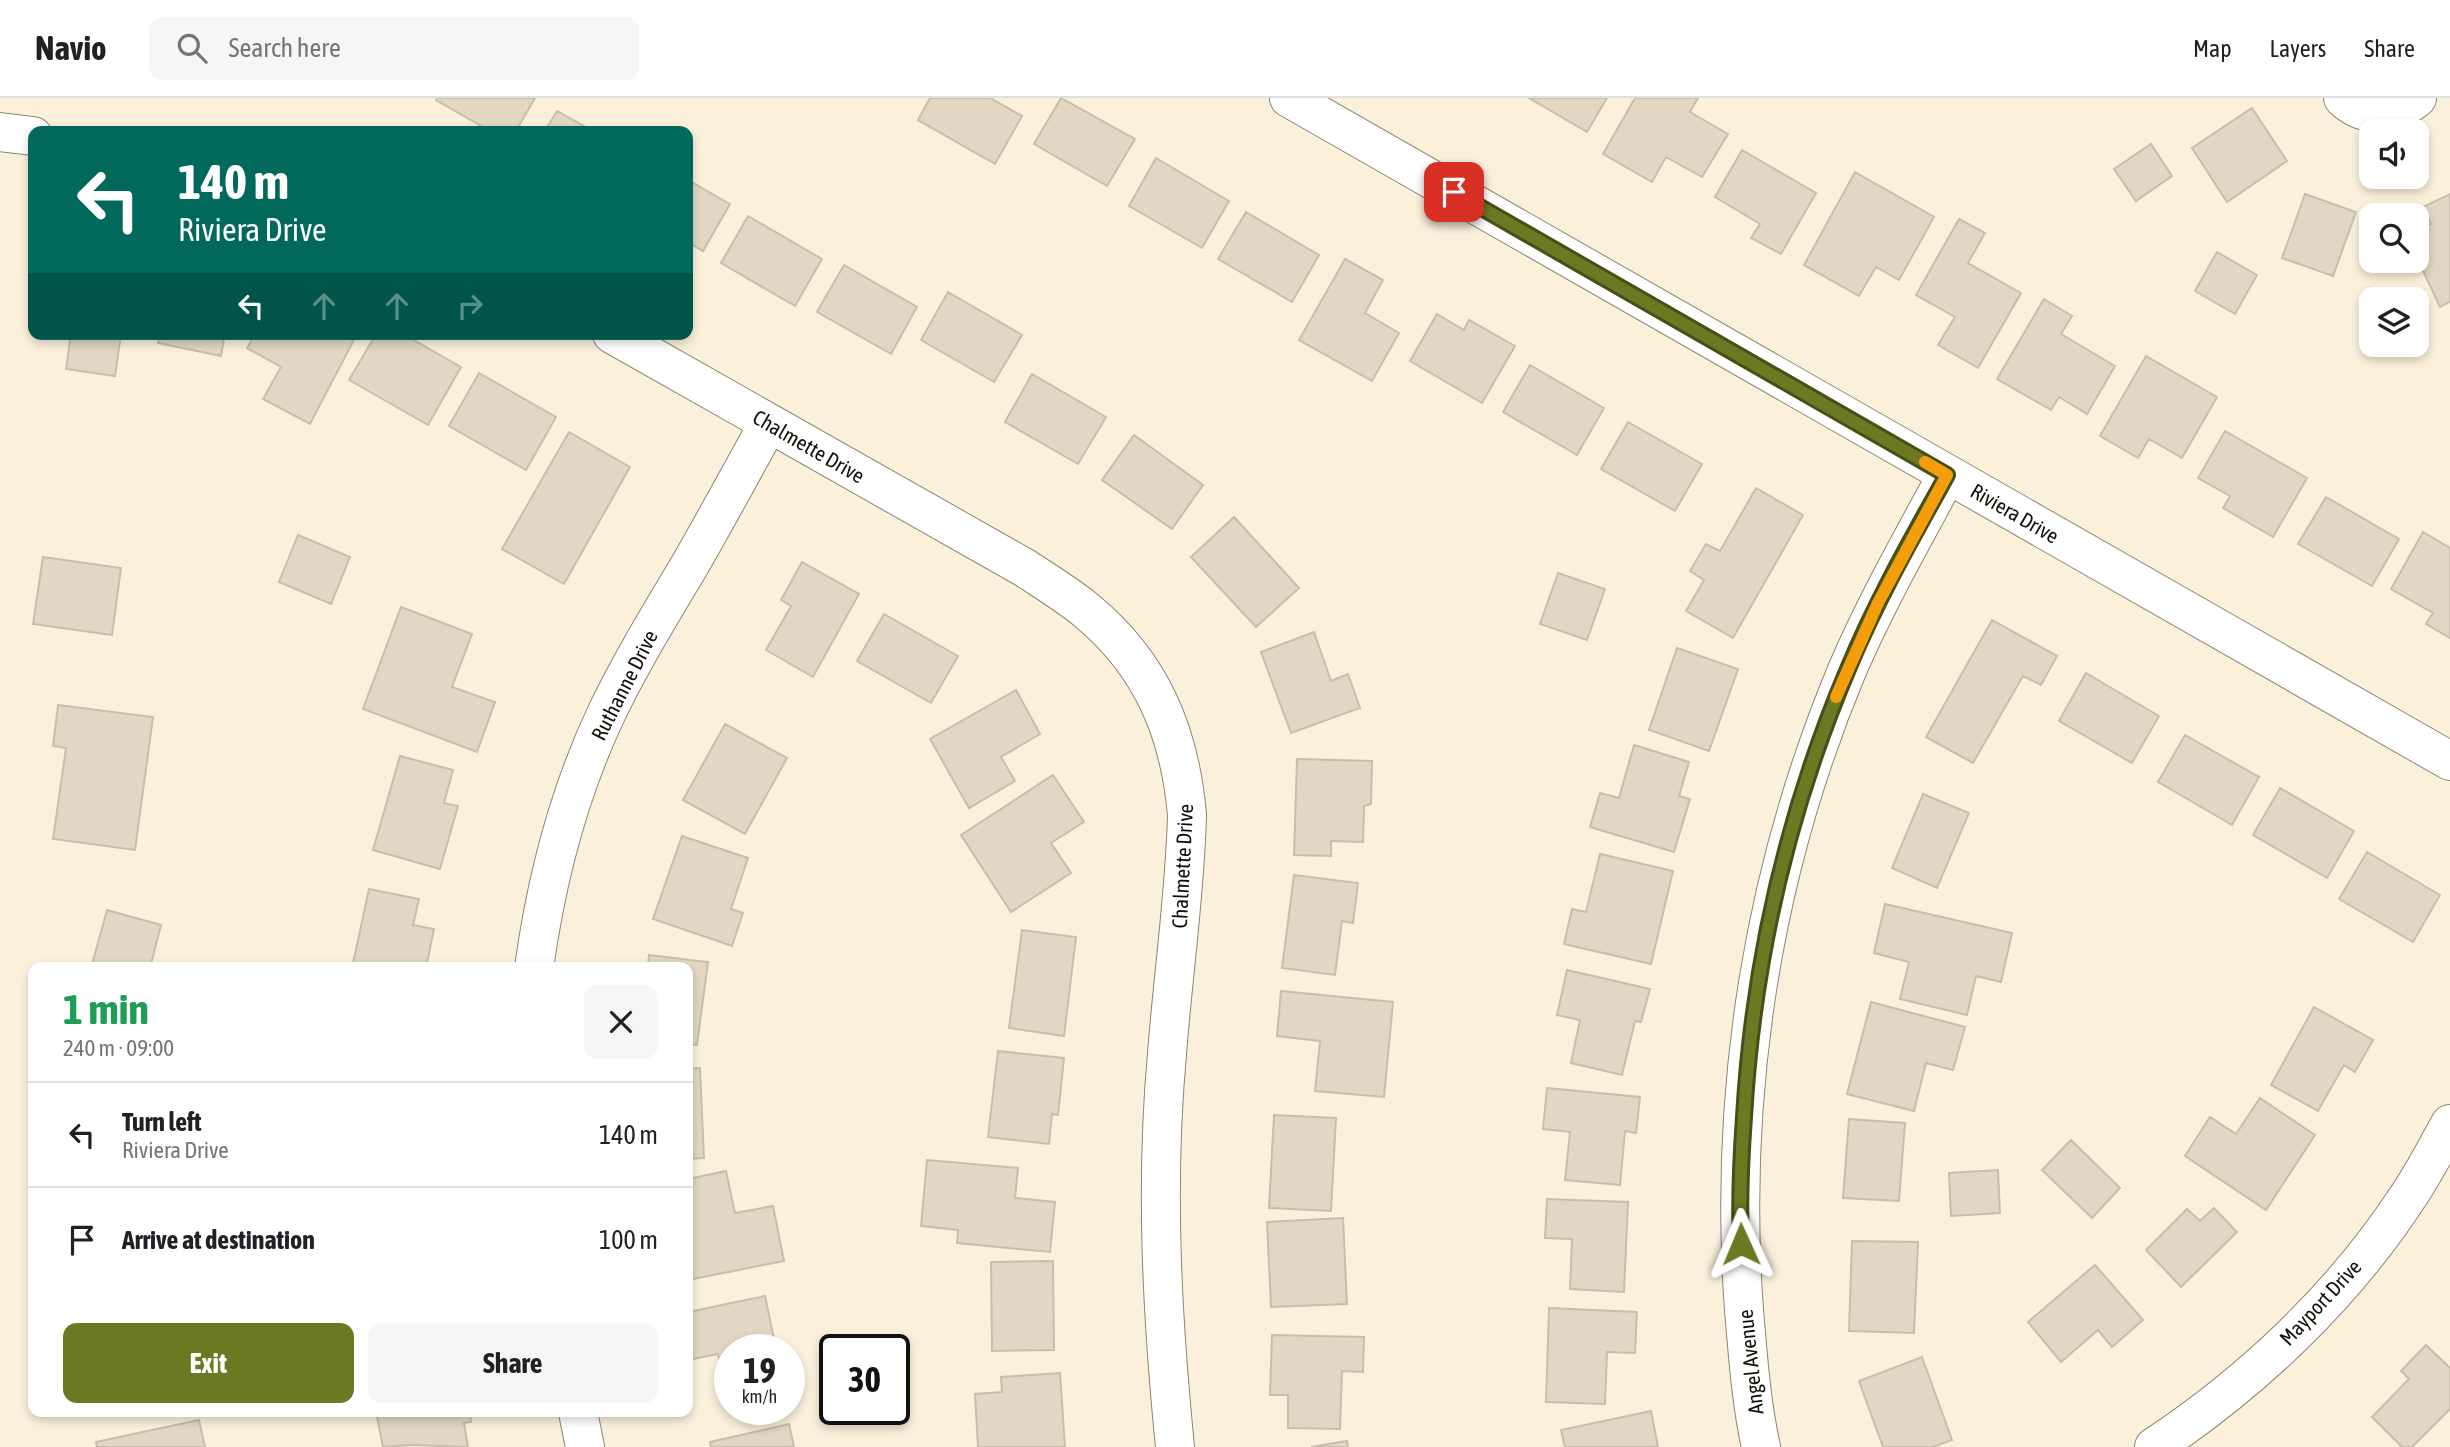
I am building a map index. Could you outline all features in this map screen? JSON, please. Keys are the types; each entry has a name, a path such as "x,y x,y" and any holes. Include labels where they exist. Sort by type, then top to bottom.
{"street":[{"name":"Riviera Drive","path":"1289,98 2450,761"},
{"path":"2343,98 2364,111 2388,113 2405,108 2417,98"},
{"path":"0,132 28,135"},
{"name":"Chalmette Drive","path":"623,340 1025,568 1086,610 1137,662 1149,683 1172,732 1179,759 1187,816 1166,1055 1161,1212 1163,1306 1175,1447"},
{"name":"Ruthanne Drive","path":"535,962 562,832 606,714 769,423"},
{"name":"Angel Avenue","path":"1761,1447 1748,1352 1740,1219 1746,1072 1751,1021 1766,932 1790,834 1836,697 1884,591 1947,475"},
{"name":"Mayport Drive","path":"2154,1447 2193,1421 2227,1393 2318,1310 2374,1243 2407,1198 2450,1124"},
{"path":"579,1417 585,1447"}],"building":[{"path":"535,98 519,126 481,126 436,100"},
{"path":"930,98 990,98 1022,116 995,164 918,120"},
{"path":"1061,98 1135,139 1107,186 1034,144"},
{"path":"1529,98 1607,98 1587,132"},
{"path":"1635,98 1698,98 1690,112 1728,134 1702,177 1666,157 1652,182 1603,154"},
{"path":"2252,108 2287,161 2227,202 2192,148"},
{"path":"557,111 584,126 548,126"},
{"path":"2151,144 2172,176 2136,201 2114,169"},
{"path":"1742,150 1816,193 1781,254 1751,238 1760,224 1715,197"},
{"path":"1156,158 1229,201 1202,248 1129,206"},
{"path":"1855,172 1934,217 1899,280 1876,267 1859,296 1804,265"},
{"path":"693,183 730,204 703,251 693,245"},
{"path":"2305,194 2356,212 2333,276 2282,258"},
{"path":"2450,194 2450,302 2440,307 2424,273 2429,273 2429,204"},
{"path":"1246,212 1319,255 1292,302 1218,259"},
{"path":"748,216 822,259 795,306 721,263"},
{"path":"1959,219 1985,233 1968,263 2021,293 1978,368 1938,345 1955,317 1916,295"},
{"path":"2217,252 2257,275 2235,314 2195,291"},
{"path":"1345,259 1383,280 1365,313 1399,333 1372,381 1299,340"},
{"path":"844,265 917,307 891,354 817,312"},
{"path":"948,292 1022,335 994,382 921,340"},
{"path":"2044,299 2072,316 2061,334 2115,366 2087,414 2059,397 2051,410 1997,379"},
{"path":"1437,314 1464,330 1469,320 1515,346 1482,403 1410,361"},
{"path":"70,340 120,340 115,376 66,369"},
{"path":"159,340 224,340 221,356 158,343"},
{"path":"252,340 354,340 310,424 263,399 281,367 247,348"},
{"path":"372,340 414,340 461,367 428,425 349,380"},
{"path":"2146,356 2217,397 2182,458 2149,439 2138,458 2100,436"},
{"path":"1530,365 1604,408 1577,455 1503,412"},
{"path":"479,373 556,417 526,470 449,426"},
{"path":"1032,374 1106,417 1078,464 1005,422"},
{"path":"1628,422 1702,464 1675,511 1601,469"},
{"path":"2225,431 2307,478 2273,537 2223,508 2230,496 2198,478"},
{"path":"569,432 630,467 564,584 502,549"},
{"path":"1134,435 1203,485 1172,529 1102,480"},
{"path":"1756,488 1803,515 1733,638 1686,611 1704,580 1690,571 1706,544 1720,551"},
{"path":"2326,497 2399,539 2372,586 2298,544"},
{"path":"1234,517 1299,588 1256,627 1191,557"},
{"path":"2423,532 2450,548 2450,638 2426,624 2433,613 2391,589"},
{"path":"298,535 350,557 331,604 279,582"},
{"path":"43,557 121,568 112,635 33,624"},
{"path":"802,562 859,594 813,677 766,650 791,606 781,600"},
{"path":"1558,573 1605,589 1587,640 1540,624"},
{"path":"401,607 472,634 452,687 495,702 477,752 363,709"},
{"path":"884,614 958,656 931,703 857,661"},
{"path":"1992,620 2057,656 2041,685 2023,676 1973,763 1926,737"},
{"path":"1314,632 1331,681 1348,674 1360,708 1291,733 1261,652"},
{"path":"1677,648 1738,669 1709,751 1649,730"},
{"path":"2086,673 2159,716 2132,763 2059,721"},
{"path":"1016,690 1040,734 1001,757 1015,781 969,808 930,739"},
{"path":"58,705 153,717 135,850 53,839 66,748 53,746"},
{"path":"725,724 787,758 745,834 683,800"},
{"path":"2185,735 2259,777 2232,825 2158,782"},
{"path":"1634,745 1689,762 1679,796 1690,799 1674,852 1590,827 1600,793 1619,798"},
{"path":"400,756 453,770 444,803 458,806 440,869 373,850"},
{"path":"1297,759 1372,761 1371,804 1364,806 1363,842 1331,841 1331,856 1294,855"},
{"path":"1053,775 1084,822 1051,843 1071,873 1011,912 961,835"},
{"path":"2280,788 2354,831 2327,878 2253,835"},
{"path":"1923,794 1969,813 1937,888 1892,868"},
{"path":"682,836 748,858 731,909 743,913 732,946 653,919"},
{"path":"2367,852 2440,895 2413,942 2339,899"},
{"path":"1600,854 1673,871 1651,964 1564,944 1572,909 1586,912"},
{"path":"1294,875 1358,883 1353,923 1342,921 1335,975 1282,968"},
{"path":"369,889 419,899 413,925 434,929 427,962 353,962"},
{"path":"1885,904 2012,933 2001,982 1976,976 1967,1015 1900,999 1909,962 1874,953"},
{"path":"107,910 161,925 152,962 93,962"},
{"path":"1022,930 1076,937 1064,1036 1009,1028"},
{"path":"649,955 708,962 697,1045 693,1045 693,962 648,962"},
{"path":"1567,970 1650,989 1641,1022 1635,1021 1622,1075 1571,1063 1580,1020 1557,1015"},
{"path":"1281,991 1393,1002 1384,1097 1315,1091 1320,1041 1277,1036"},
{"path":"1871,1002 1965,1027 1953,1070 1926,1063 1914,1111 1847,1094"},
{"path":"2314,1007 2373,1040 2355,1072 2344,1065 2318,1111 2271,1085"},
{"path":"998,1051 1064,1058 1058,1115 1052,1114 1049,1144 988,1137"},
{"path":"700,1068 704,1158 693,1159 693,1069"},
{"path":"1547,1088 1640,1097 1636,1133 1625,1131 1620,1185 1565,1180 1570,1132 1543,1129"},
{"path":"2260,1098 2315,1135 2266,1210 2185,1156 2210,1117 2236,1134"},
{"path":"1274,1115 1336,1118 1331,1211 1269,1208"},
{"path":"1849,1119 1905,1123 1899,1201 1843,1198"},
{"path":"2071,1140 2120,1188 2092,1218 2042,1170"},
{"path":"927,1160 1018,1168 1015,1198 1055,1202 1050,1252 957,1243 958,1230 921,1226"},
{"path":"1998,1170 2000,1213 1951,1216 1949,1173"},
{"path":"726,1171 735,1213 773,1206 784,1261 693,1279 693,1178"},
{"path":"1547,1199 1628,1202 1624,1292 1570,1289 1572,1239 1545,1238"},
{"path":"2214,1208 2237,1232 2181,1287 2146,1250 2187,1209 2200,1221"},
{"path":"1343,1218 1347,1304 1271,1307 1267,1222"},
{"path":"1852,1241 1918,1242 1914,1333 1849,1331"},
{"path":"1053,1261 1054,1350 992,1351 991,1262"},
{"path":"2095,1265 2143,1320 2112,1347 2098,1330 2061,1362 2028,1322"},
{"path":"765,1296 773,1334 714,1334 714,1355 693,1359 693,1311"},
{"path":"1549,1308 1637,1312 1635,1353 1607,1352 1605,1404 1546,1402"},
{"path":"1272,1335 1364,1337 1363,1372 1342,1371 1340,1429 1288,1428 1288,1395 1270,1395"},
{"path":"2426,1345 2450,1368 2450,1409 2412,1447 2402,1447 2372,1417 2409,1379 2401,1371"},
{"path":"1922,1357 1952,1440 1933,1447 1883,1447 1859,1381"},
{"path":"1060,1373 1065,1447 978,1447 975,1394 1002,1392 1001,1377"},
{"path":"1651,1411 1658,1447 1565,1447 1561,1430"},
{"path":"377,1417 470,1417 471,1422 464,1423 468,1447 383,1447"},
{"path":"199,1420 205,1447 97,1447 96,1442"},
{"path":"789,1425 794,1447 711,1447 710,1442"},
{"path":"1347,1441 1348,1447 1311,1447"}],"slow traffic":[{"path":"1836,697 1878,603 1947,475 1925,462"}],"route":[{"path":"1454,192 1947,475 1890,579 1849,667 1826,725 1790,834 1766,932 1751,1021 1741,1153 1741,1244"}]}
